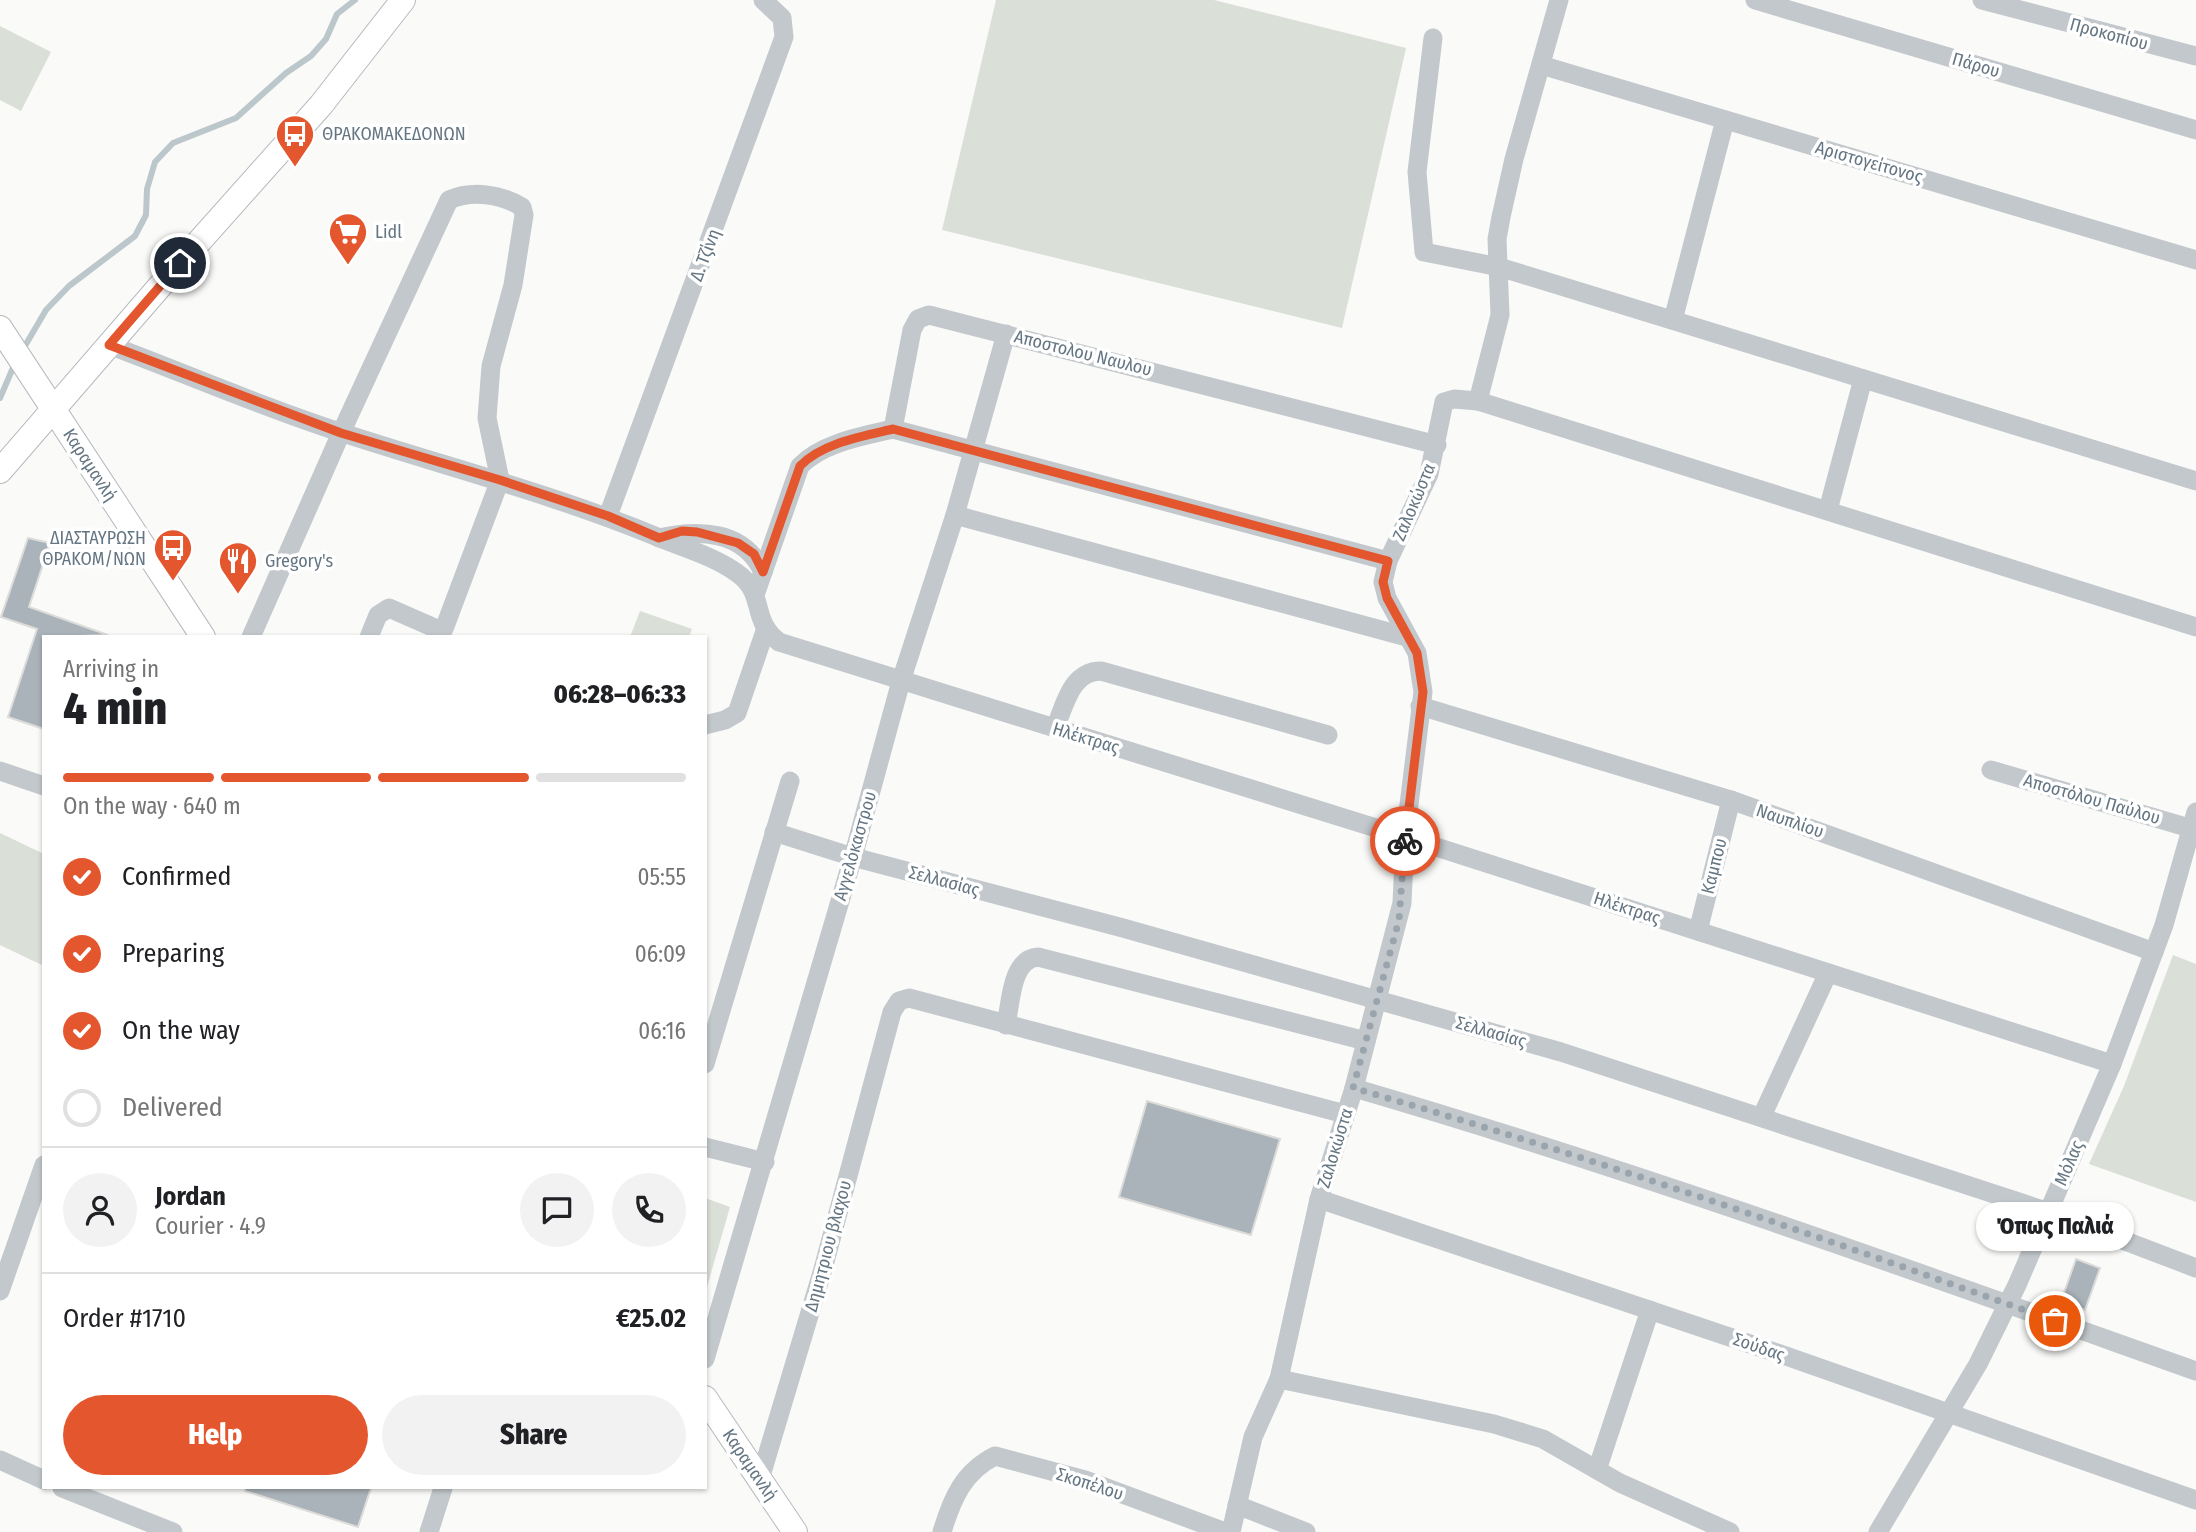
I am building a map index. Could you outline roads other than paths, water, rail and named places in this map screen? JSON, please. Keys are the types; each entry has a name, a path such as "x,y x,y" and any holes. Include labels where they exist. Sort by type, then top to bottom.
{"main road":[{"path":"0,471 321,105 403,0"},
{"name":"Καραμανλή","path":"1,330 202,635"},
{"name":"Καραμανλή","path":"707,1401 795,1532"}],"street":[{"name":"Δ. Τζίνη","path":"608,516 784,37 782,18 764,0"},
{"path":"1559,0 1497,239 1500,315 1478,401 2196,627"},
{"name":"Πάρου","path":"1755,0 2196,130"},
{"name":"Προκοπίου","path":"1982,0 2196,56"},
{"path":"1433,38 1416,172 1424,252 1499,267 2196,481"},
{"name":"Αριστογείτονος","path":"1541,65 2196,260"},
{"path":"1673,320 1725,120"},
{"path":"252,635 341,433 449,200 462,194 487,195 513,201 522,207 524,215 513,285 491,366 487,418 500,480 444,629 437,629 389,608 378,615 370,635"},
{"name":"Αποστολου Ναυλου","path":"893,429 912,330 918,319 929,315 1437,445"},
{"name":"Αγγελόκαστρου","path":"707,1352 765,1161 901,681 954,514 1006,334"},
{"path":"109,345 341,433 500,480 608,516 737,572 756,592 765,631 737,713 707,724"},
{"path":"1828,510 1863,379"},
{"name":"Ζαλοκώστα","path":"1231,1532 1254,1437 1279,1379 1319,1199 1353,1088 1402,903 1405,837 1423,692 1417,653 1387,598 1383,582 1388,561 1419,502 1437,445 1444,402 1454,398 1478,401"},
{"path":"756,592 800,466 807,458 854,439 893,429 1388,561"},
{"path":"954,514 1408,637"},
{"path":"659,538 682,531 697,532 738,543 754,554 763,572"},
{"name":"Ηλέκτρας","path":"765,631 779,642 1405,837 2112,1064"},
{"path":"1055,728 1077,678 1088,671 1101,671 1328,735"},
{"name":"Ναυπλίου","path":"1420,706 1731,800 2154,951"},
{"name":"Αποστόλου Παύλου","path":"1991,770 2194,820"},
{"path":"0,771 42,785"},
{"path":"707,1053 790,781"},
{"name":"Καμπου","path":"1698,931 1731,800"},
{"name":"Μόλας","path":"1878,1532 1949,1413 2008,1304 2049,1212 2112,1064 2154,951 2187,887 2194,820"},
{"name":"Σελλασίας","path":"774,832 1560,1052 2049,1212 2196,1268"},
{"path":"1345,1114 1006,1025 1019,965 1028,958 1038,957 1366,1041"},
{"path":"1762,1116 1828,972"},
{"name":"Δημητριου βλαχου","path":"760,1479 823,1269 892,1012 899,1001 909,998 1006,1025"},
{"path":"1353,1088 1600,1165 2196,1371"},
{"path":"707,1147 765,1161"},
{"path":"0,1291 42,1171"},
{"name":"Σούδας","path":"1319,1199 1650,1310 2196,1500"},
{"path":"1597,1470 1650,1310"},
{"path":"1279,1379 1524,1433 1566,1449 1597,1470 1655,1500 1731,1532"},
{"name":"Σκοπέλου","path":"942,1532 962,1483 976,1465 995,1456 1085,1480 1225,1532"},
{"path":"0,1460 42,1479"},
{"path":"65,1489 173,1532"},
{"path":"429,1532 443,1489"},
{"path":"1237,1505 1306,1532"}],"waterway":[{"path":"22,351 46,310 69,286 135,236 146,215 147,189 155,162 173,143 236,118 286,73 311,56 326,39 337,14 355,0"},
{"path":"0,398 15,363"}],"place":[{"name":"ΘΡΑΚΟΜΑΚΕΔΟΝΩΝ","path":"295,168"},
{"name":"Lidl","path":"348,266"},
{"name":"ΔΙΑΣΤΑΥΡΩΣΗ ΘΡΑΚΟΜ/ΝΩΝ","path":"173,582"},
{"name":"Gregory's","path":"238,595"},
{"name":"Όπως Παλιά","path":"2055,1321"}]}
